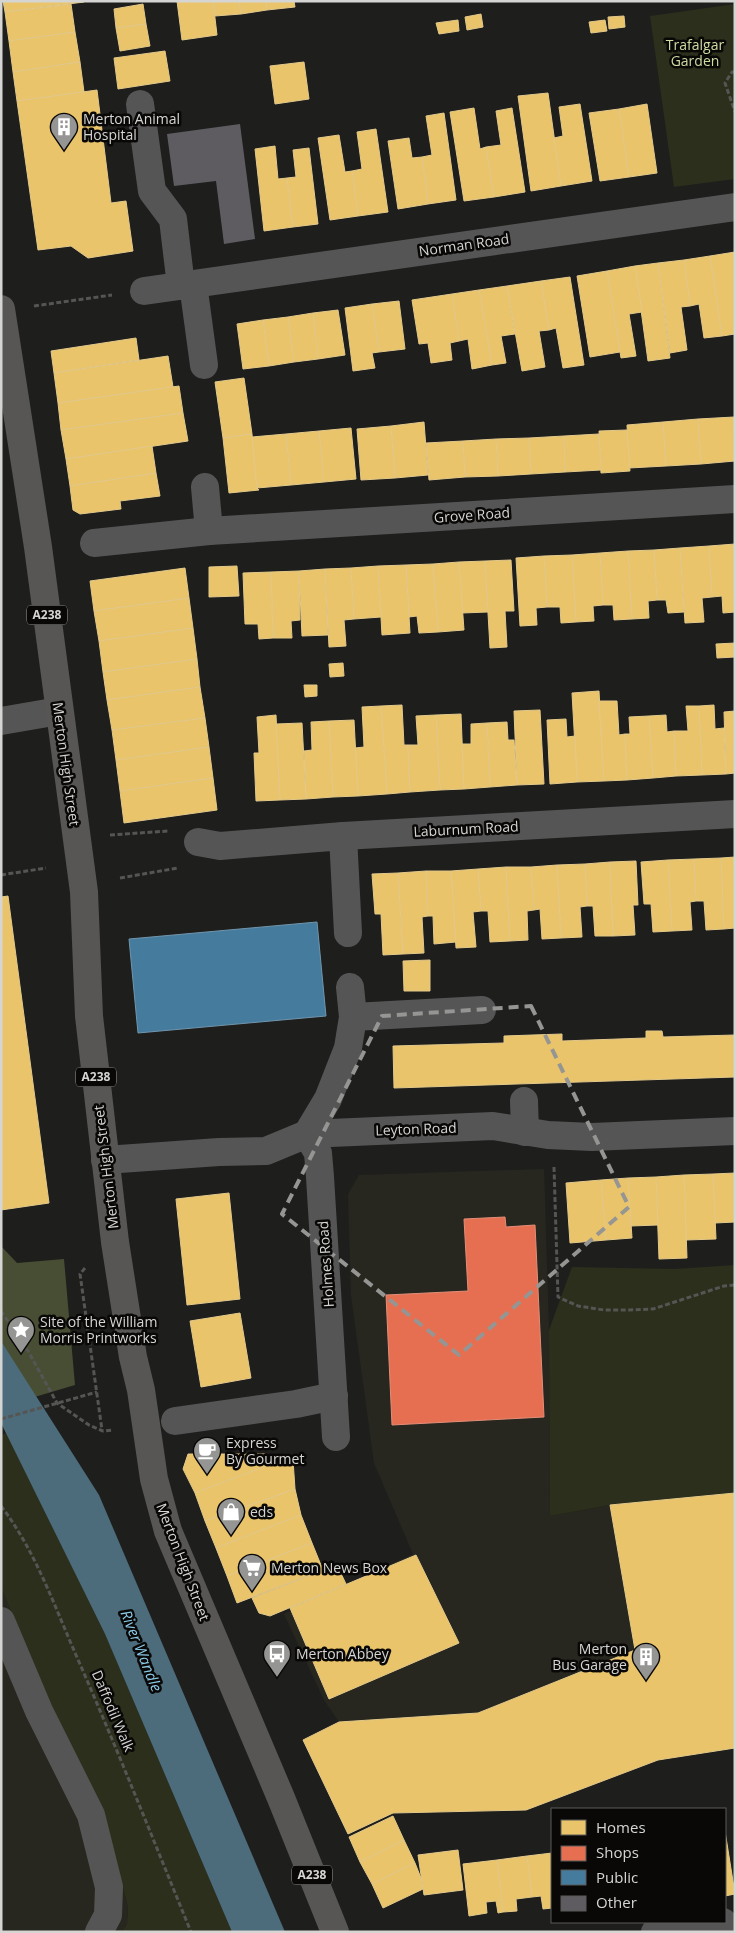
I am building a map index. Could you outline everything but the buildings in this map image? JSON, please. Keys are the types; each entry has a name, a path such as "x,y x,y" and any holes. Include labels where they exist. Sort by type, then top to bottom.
{"main road":[{"name":"Merton High Street","path":"1,310 38,547 84,892 89,1016 114,1242 141,1390 154,1480 162,1513 183,1567 281,1798 335,1932"}],"street":[{"path":"140,104 152,191 173,219 204,365"},
{"name":"Norman Road","path":"144,291 735,207"},
{"path":"205,487 209,532"},
{"name":"Grove Road","path":"94,543 209,532 735,499"},
{"path":"1,721 59,712"},
{"name":"Laburnum Road","path":"198,842 220,846 343,836 735,814"},
{"path":"343,836 348,933"},
{"path":"105,1160 218,1152 266,1151 307,1134 328,1099 348,1048 353,1017 350,987"},
{"path":"353,1017 482,1010"},
{"path":"515,1130 524,1101"},
{"name":"Leyton Road","path":"307,1134 493,1126 515,1130 592,1137 735,1131"},
{"name":"Holmes Road","path":"307,1134 318,1153 336,1437"},
{"path":"175,1421 296,1404 334,1396"},
{"path":"1,1621 39,1711 91,1815 109,1887 108,1915 99,1932"},
{"path":"655,1932 717,1923"}],"path":[{"path":"735,72 732,72 725,83 735,110"},
{"path":"1,310 144,291"},
{"path":"113,835 128,834"},
{"path":"120,878 188,867 198,842"},
{"path":"1,875 46,868"},
{"path":"554,1164 558,1297 578,1306 604,1310 653,1309 724,1286 735,1285"},
{"path":"85,1268 80,1274 102,1431"},
{"path":"1,1311 28,1351 57,1403 89,1425 102,1431 111,1430"},
{"path":"1,1419 97,1392"},
{"name":"Daffodil Walk","path":"1,1506 14,1523 43,1578 115,1743 191,1932"}],"highlighted area":[{"path":"531,1006 629,1207 459,1355 282,1214 382,1016"}],"shaded area":[{"path":"544,1169 549,1330 550,1516 610,1505 735,1493 735,1748 658,1760 526,1810 393,1813 348,1834 303,1740 339,1722 324,1700 284,1614 413,1554 374,1463 351,1295 348,1194 359,1175"},
{"path":"1,1587 50,1705 103,1810 128,1907 127,1924 122,1932 1,1932"}],"green space":[{"name":"Trafalgar Garden","path":"735,4 735,179 674,187 650,16"},
{"path":"1,1246 17,1263 64,1259 75,1385 1,1407"},
{"path":"735,1265 735,1493 610,1505 550,1516 549,1330 572,1267 674,1269"},
{"path":"7,1433 105,1634 232,1932 122,1932 127,1924 128,1907 103,1810 50,1705 1,1587 1,1435"}],"water":[{"name":"River Wandle","path":"1,1341 99,1495 285,1932 232,1932 105,1634 1,1423"}],"place":[{"name":"Merton Animal Hospital","path":"64,151"},
{"name":"Site of the William Morris Printworks","path":"21,1354"},
{"name":"Express By Gourmet","path":"207,1475"},
{"name":"eds","path":"231,1536"},
{"name":"Merton News Box","path":"252,1592"},
{"name":"Merton Abbey","path":"277,1678"},
{"name":"Merton Bus Garage","path":"646,1681"}]}
